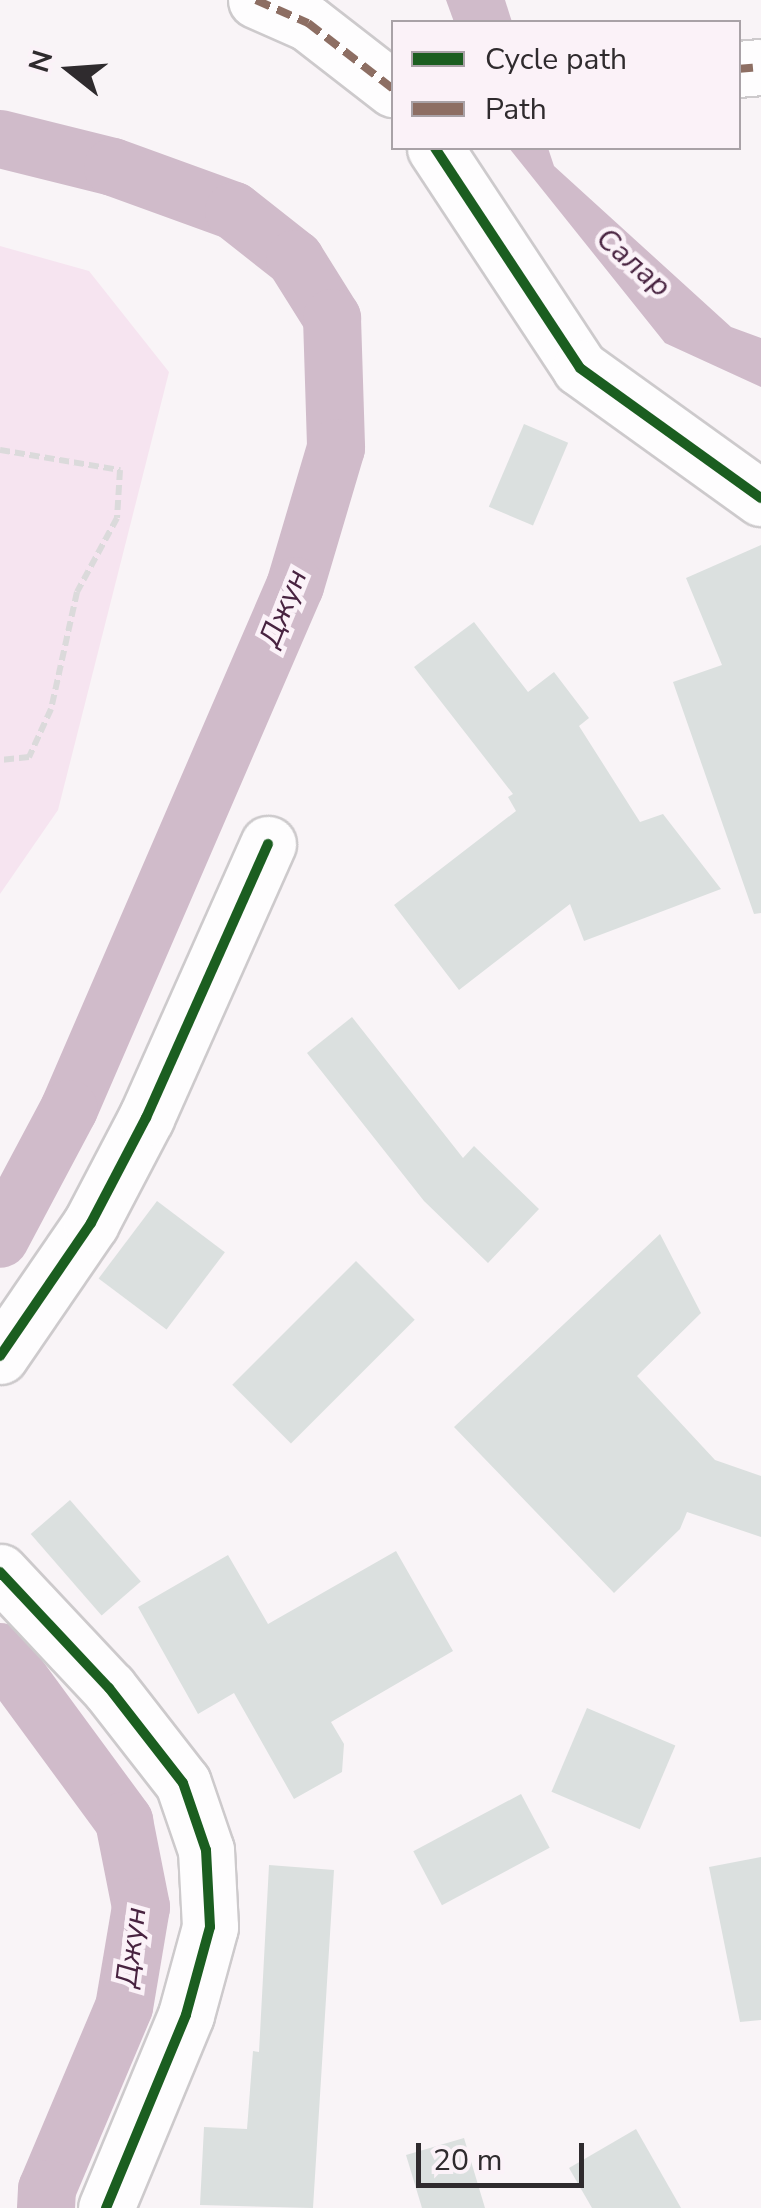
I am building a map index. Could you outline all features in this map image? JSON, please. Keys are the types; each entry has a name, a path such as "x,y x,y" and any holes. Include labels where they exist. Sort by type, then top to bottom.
{"street":[{"path":"256,0 308,23 391,87"},
{"path":"437,150 580,368 761,498"},
{"path":"0,1356 90,1223 146,1118 268,844"},
{"path":"0,1572 109,1688 183,1783 206,1850 210,1927 186,2015 106,2208"}],"path":[{"path":"0,450 120,470 116,518 77,592 51,709 29,756 0,760"}],"shaded area":[{"path":"0,246 89,271 169,372 58,810 0,894"}],"water":[{"path":"446,0 505,0 511,20 453,20"},
{"name":"Салар","path":"511,150 549,150 554,166 731,327 761,338 761,387 665,343"}],"building":[{"path":"524,424 568,443 533,526 489,507"},
{"path":"761,545 761,913 754,914 673,682 722,665 686,578"},
{"path":"474,622 528,692 554,672 589,718 579,726 640,822 663,814 721,889 584,941 570,904 459,990 394,905 516,811 508,797 513,794 414,667"},
{"path":"352,1017 463,1158 474,1146 539,1209 488,1263 424,1201 307,1053"},
{"path":"157,1201 225,1252 167,1330 99,1278"},
{"path":"660,1234 701,1313 637,1376 715,1460 761,1476 761,1537 687,1512 680,1529 614,1593 454,1427"},
{"path":"356,1261 415,1320 291,1443 232,1385"},
{"path":"70,1500 141,1582 102,1616 31,1534"},
{"path":"396,1551 453,1651 331,1722 344,1744 342,1772 294,1799 234,1693 198,1714 138,1607 228,1555 268,1624"},
{"path":"587,1708 675,1746 640,1829 551,1792"},
{"path":"521,1794 550,1848 442,1905 413,1851"},
{"path":"761,1857 761,2020 740,2022 709,1867"},
{"path":"269,1865 334,1870 313,2208 200,2205 204,2127 247,2129 253,2051 259,2052"},
{"path":"636,2129 681,2208 592,2208 569,2168"},
{"path":"464,2138 485,2208 422,2208 406,2155"}],"waterway":[{"name":"Джун","path":"0,139 113,167 234,211 295,259 332,318 336,448 295,586 69,1109 0,1239"},
{"name":"Джун","path":"0,1652 124,1821 141,1907 124,2007 47,2189 46,2208"}],"marked path":[{"path":"256,0 308,23 391,87"},
{"path":"741,69 761,67"}],"cycle path":[{"path":"436,150 580,368 761,498"},
{"path":"0,1356 91,1223 146,1118 268,844"},
{"path":"0,1572 109,1688 183,1783 206,1850 210,1927 186,2015 106,2208"}]}
